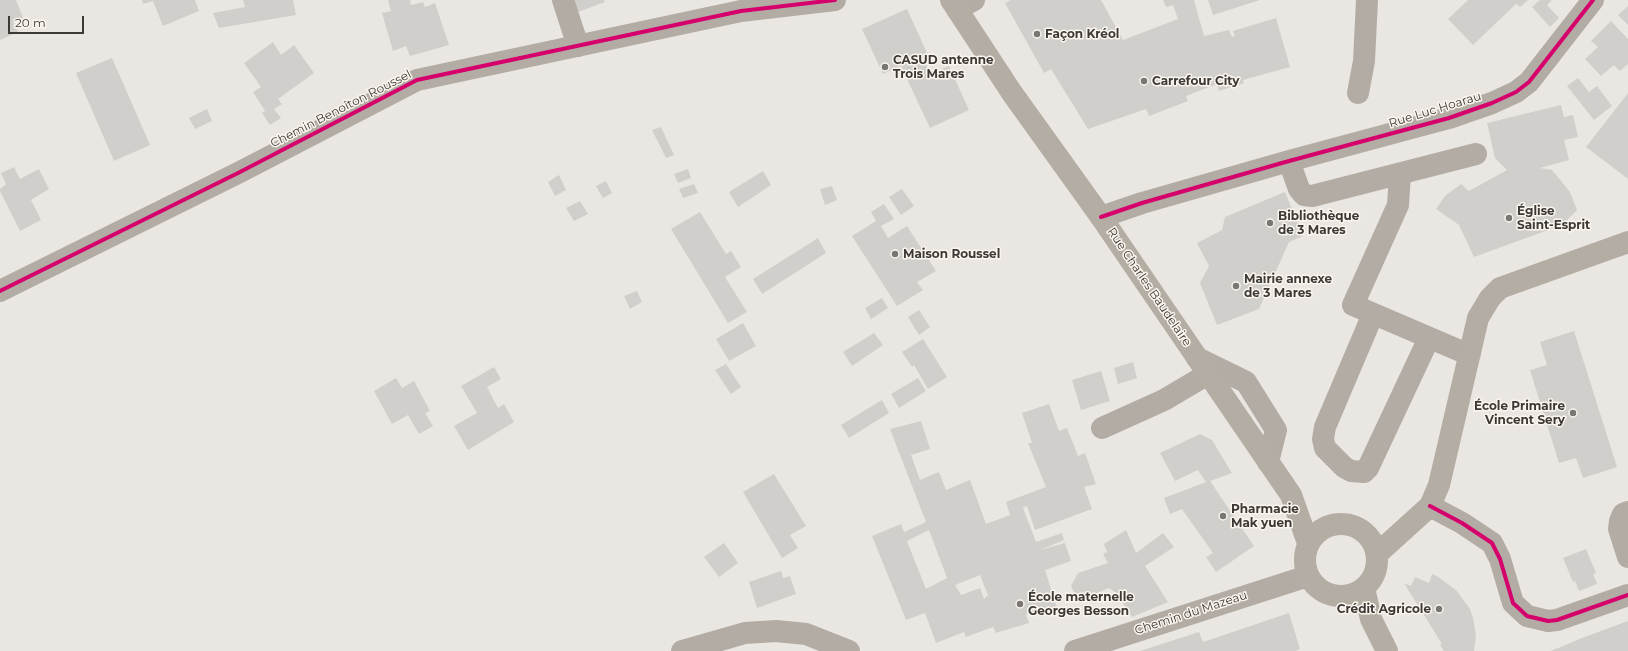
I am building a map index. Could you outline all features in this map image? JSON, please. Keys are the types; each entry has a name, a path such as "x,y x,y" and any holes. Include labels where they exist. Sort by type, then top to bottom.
{"main road":[{"name":"Rue Charles Baudelaire","path":"961,3 1012,94 1101,217 1202,366"},
{"path":"1377,554 1401,530 1416,520 1430,506 1439,485 1478,318 1490,298 1500,288 1628,242"},
{"path":"1268,462 1291,495 1308,543"},
{"path":"1291,495 1332,524"},
{"path":"1344,523 1356,527 1366,534 1373,543 1377,554 1376,566 1372,578 1355,592 1335,596 1324,592 1315,585 1308,576 1304,565 1308,543 1318,531 1332,524 1344,523"},
{"path":"1366,534 1401,530"},
{"path":"1355,592 1387,651"}],"street":[{"path":"563,0 578,46"},
{"name":"Chemin Benoîton Roussel","path":"0,291 240,172 417,80 741,11 835,0"},
{"path":"1358,93 1364,61 1367,0"},
{"name":"Rue Luc Hoarau","path":"1101,217 1142,202 1449,118 1492,103 1516,92 1529,82 1593,0"},
{"path":"1289,161 1299,189 1304,195 1312,196 1476,154"},
{"path":"1400,174 1398,205 1353,306 1470,354"},
{"path":"1373,314 1325,427 1323,439 1325,448 1344,467 1351,471 1364,472 1368,468 1429,338"},
{"path":"1102,428 1164,400 1202,366 1246,382 1276,430 1268,462"},
{"path":"1430,506 1462,523 1492,543 1500,560 1513,604 1527,616 1548,621 1557,620 1628,595"},
{"path":"1628,512 1623,514 1619,529 1628,557"},
{"name":"Chemin du Mazeau","path":"1075,651 1308,576"},
{"path":"682,651 745,633 776,631 806,634 849,651"}],"building":[{"path":"0,0 16,0 23,18 13,22 18,32 0,40"},
{"path":"142,0 195,0 199,11 163,26 153,1 143,4"},
{"path":"243,0 293,0 296,15 219,28 213,13 245,7"},
{"path":"388,0 410,0 411,5 423,2 425,7 435,3 449,45 410,56 406,46 393,51 382,13 391,11"},
{"path":"574,0 604,0 605,2 578,12"},
{"path":"1011,0 1101,0 1123,40 1178,19 1173,5 1166,7 1163,0 1194,0 1204,36 1229,30 1232,37 1235,36 1233,31 1276,18 1290,67 1243,80 1244,83 1219,91 1217,84 1186,96 1188,101 1149,116 1146,109 1088,129 1051,69 1044,73 1005,3"},
{"path":"1208,0 1260,0 1213,15"},
{"path":"1468,0 1528,0 1520,7 1516,4 1473,45 1448,19"},
{"path":"1540,0 1552,0 1547,5 1559,18 1550,27 1532,7"},
{"path":"1628,6 1628,25 1618,15"},
{"path":"907,9 928,55 923,57 930,74 949,66 969,110 930,128 901,66 883,74 862,29"},
{"path":"1611,21 1628,39 1628,64 1620,71 1614,65 1601,76 1585,59 1598,47 1591,41"},
{"path":"273,42 281,55 294,45 314,73 278,99 282,104 274,109 281,118 270,125 262,113 265,111 253,92 261,87 244,63"},
{"path":"112,58 150,145 114,161 76,73"},
{"path":"1578,78 1589,92 1597,86 1612,106 1594,120 1567,86"},
{"path":"1628,93 1628,179 1586,147"},
{"name":"Église Saint-Esprit","path":"1561,105 1564,117 1573,115 1578,137 1564,140 1569,160 1540,168 1552,170 1570,192 1577,210 1562,225 1474,257 1459,225 1436,209 1445,196 1461,184 1469,191 1507,170 1495,158 1487,123"},
{"path":"207,109 212,121 195,129 189,118"},
{"path":"661,127 674,155 666,158 652,130"},
{"path":"14,167 20,179 39,169 49,189 31,200 41,220 20,231 0,191 0,189 6,184 1,173"},
{"path":"688,169 691,178 678,183 674,174"},
{"path":"763,171 771,185 738,207 729,192"},
{"path":"559,175 566,190 555,196 548,182"},
{"path":"606,181 612,193 603,198 596,186"},
{"path":"694,184 698,193 683,198 679,189"},
{"path":"832,186 837,200 825,205 820,189"},
{"path":"902,189 914,206 901,215 889,197"},
{"path":"1285,192 1303,236 1289,242 1259,309 1217,325 1200,283 1209,266 1197,243 1222,230 1225,217"},
{"path":"580,201 588,214 574,221 566,208"},
{"name":"Maison Roussel","path":"884,204 894,219 881,226 888,238 907,226 936,271 917,282 923,290 897,306 852,236 876,221 871,212"},
{"path":"700,212 726,254 731,251 741,267 725,277 747,312 728,323 671,229"},
{"path":"818,238 826,253 762,294 753,279"},
{"path":"637,291 642,302 630,309 624,296"},
{"path":"882,298 888,308 871,319 865,308"},
{"path":"919,310 930,327 919,335 908,317"},
{"path":"743,323 756,346 729,361 716,339"},
{"path":"1574,331 1617,467 1583,478 1576,458 1559,463 1530,370 1547,365 1540,342"},
{"path":"874,333 883,345 852,366 843,352"},
{"path":"923,339 947,377 928,389 914,365 912,367 902,352"},
{"path":"1133,362 1137,378 1118,384 1114,368"},
{"path":"726,364 741,387 731,394 715,370"},
{"path":"494,367 501,379 487,387 498,408 504,404 514,422 468,450 454,426 477,413 461,386"},
{"path":"1101,371 1110,401 1081,410 1072,380"},
{"path":"396,378 402,388 414,381 430,411 425,413 433,426 419,434 408,415 392,424 374,391"},
{"path":"918,378 926,391 899,408 891,394"},
{"path":"882,400 889,413 849,438 841,425"},
{"path":"1049,404 1059,431 1067,428 1078,456 1085,453 1096,484 1084,487 1092,509 1035,530 1027,506 1023,508 1036,542 1062,533 1064,540 1040,550 1065,543 1071,561 1045,570 1057,608 1042,614 1039,608 1026,615 1029,623 996,633 993,627 966,637 964,632 936,643 925,613 906,620 872,536 901,524 904,532 926,522 890,429 921,421 930,449 911,455 920,480 939,472 946,490 970,480 986,524 1010,515 1006,502 1046,487 1028,443 1032,443 1022,413","holes":["929,530 947,578 926,589 907,541","980,575 988,595 984,599 980,588 961,595 955,585"]},
{"path":"1200,434 1212,440 1232,473 1210,481 1254,546 1216,572 1206,557 1213,553 1182,509 1170,514 1164,498 1206,482 1198,470 1175,481 1160,453"},
{"path":"774,474 806,526 790,535 798,548 782,558 743,492"},
{"path":"1126,530 1136,553 1163,533 1174,547 1145,566 1168,602 1132,617 1116,593 1109,588 1078,601 1071,586 1078,573 1108,563 1103,554 1107,552 1104,544"},
{"path":"724,543 738,563 719,577 704,557"},
{"path":"1586,549 1596,573 1593,574 1597,584 1579,591 1575,581 1573,582 1563,558"},
{"path":"781,571 783,578 790,576 796,594 757,608 749,582"},
{"path":"1432,574 1456,590 1470,609 1476,635 1474,651 1444,651 1440,645 1442,644 1404,583 1411,586 1415,577 1429,583"},
{"path":"1289,613 1300,649 1296,651 1140,651 1199,632 1203,642"},
{"path":"1628,621 1628,651 1551,651 1582,638"}],"cycle path":[{"path":"0,291 240,172 417,80 741,11 835,0"},
{"path":"1101,217 1142,203 1289,161 1449,118 1492,103 1516,92 1529,82 1593,0"},
{"path":"1430,506 1462,523 1492,543 1500,559 1513,603 1527,616 1548,621 1557,620 1628,595"}],"place":[{"name":"Façon Kréol","path":"1037,34"},
{"name":"CASUD antenne Trois Mares","path":"885,67"},
{"name":"Carrefour City","path":"1144,81"},
{"name":"Église Saint-Esprit","path":"1509,218"},
{"name":"Bibliothèque de 3 Mares","path":"1270,223"},
{"name":"Maison Roussel","path":"895,254"},
{"name":"Mairie annexe de 3 Mares","path":"1236,286"},
{"name":"École Primaire Vincent Sery","path":"1573,413"},
{"name":"Pharmacie Mak yuen","path":"1223,516"},
{"name":"École maternelle Georges Besson","path":"1020,604"},
{"name":"Crédit Agricole","path":"1439,609"}]}
